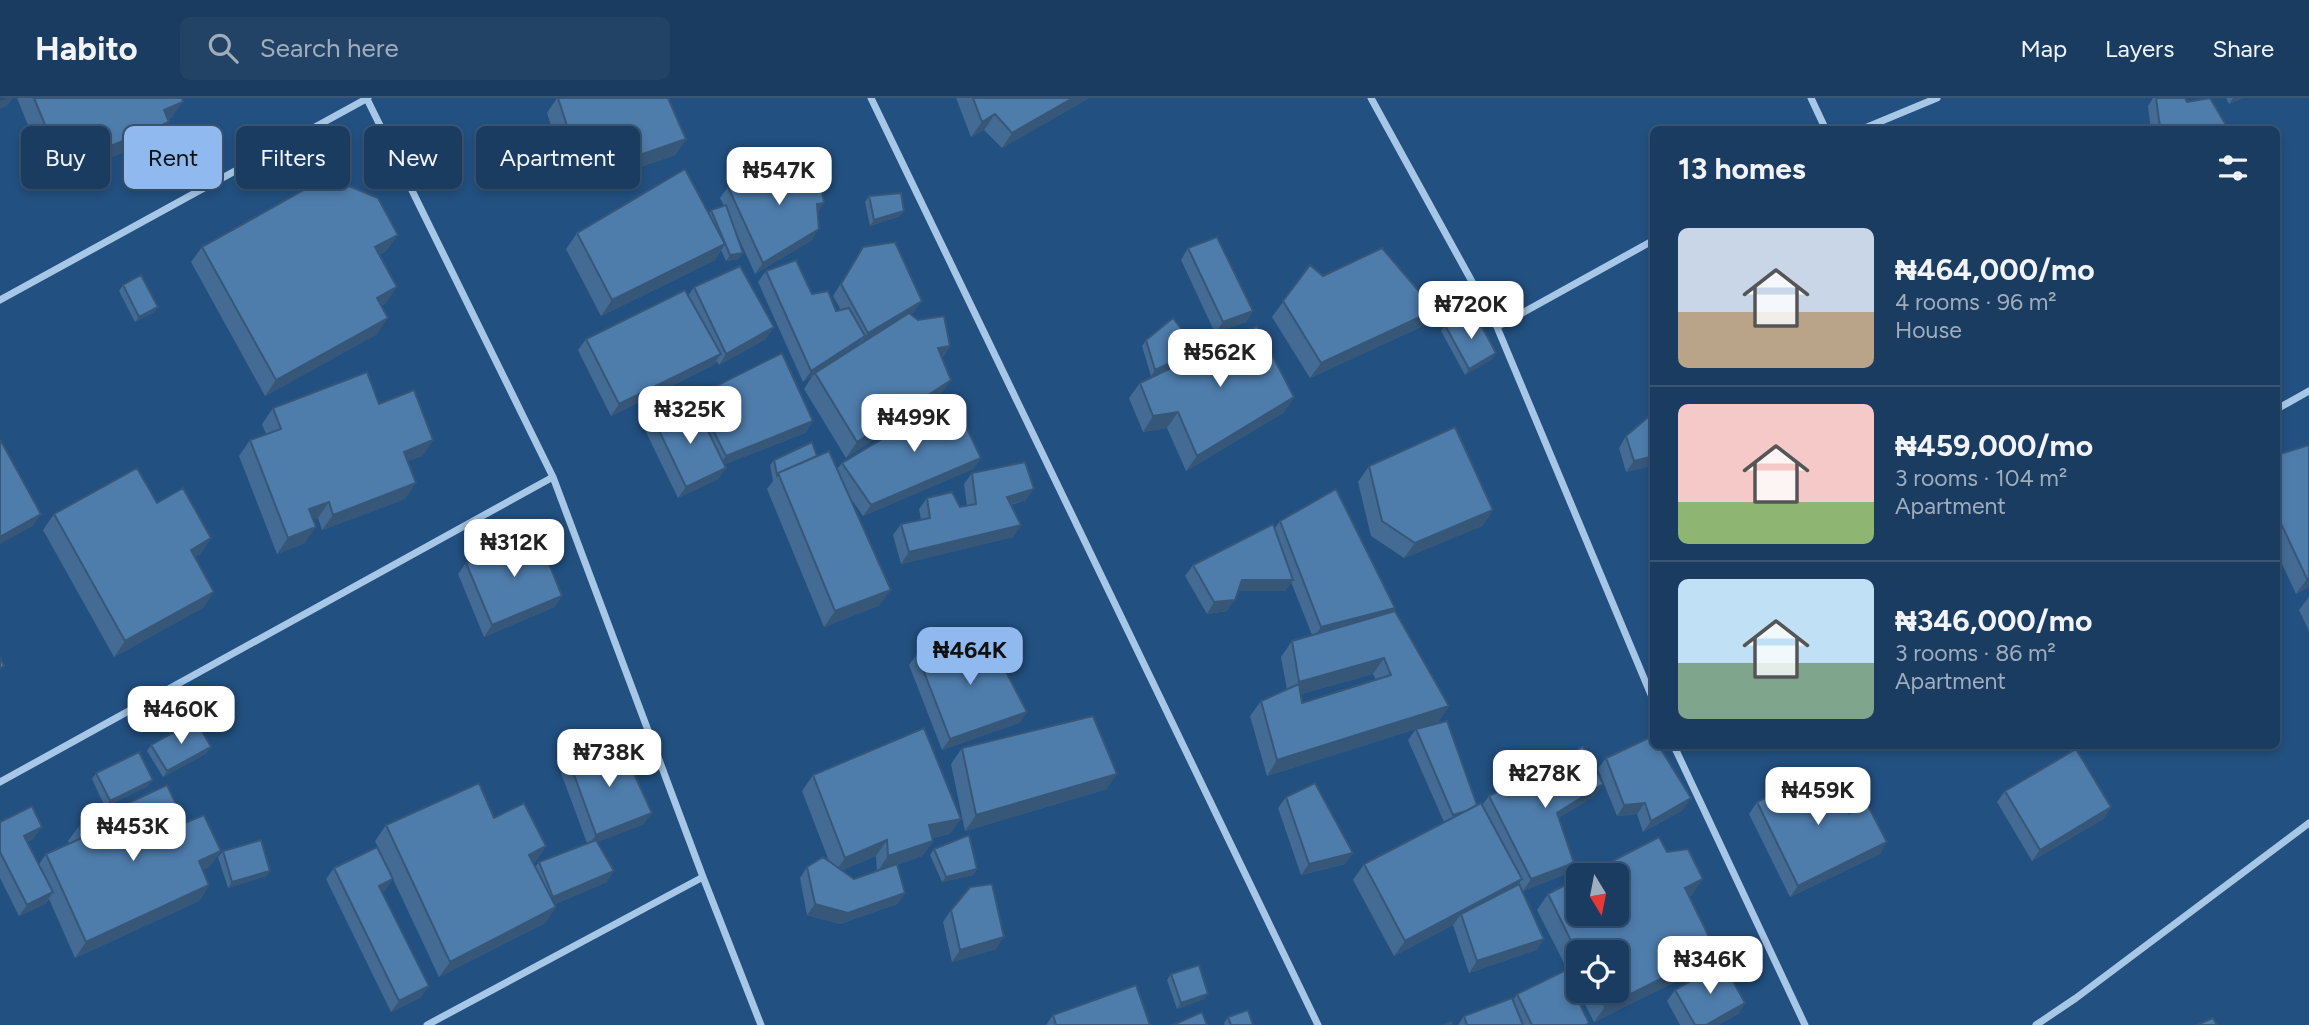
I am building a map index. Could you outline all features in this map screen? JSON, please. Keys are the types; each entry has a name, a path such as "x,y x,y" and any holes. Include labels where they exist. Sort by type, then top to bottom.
{"street":[{"path":"0,300 367,98 553,477 702,877 761,1025"},
{"path":"871,98 1318,1025"},
{"path":"1371,98 1497,327 1650,694"},
{"path":"1811,98 1824,126"},
{"path":"1870,126 1937,98"},
{"path":"1497,327 1650,242"},
{"path":"2280,407 2309,391"},
{"path":"0,782 553,477"},
{"path":"1645,683 1650,681"},
{"path":"1675,749 1805,1025"},
{"path":"2036,1025 2309,823"},
{"path":"427,1025 702,877"}],"building":[{"path":"34,98 182,98 183,102 164,110 169,122 159,126 124,126 124,141 110,146 110,126 46,126"},
{"path":"558,98 668,98 686,139 640,155 640,126 567,126"},
{"path":"973,98 1073,98 1012,133 995,114 982,122"},
{"path":"2156,98 2185,98 2187,102 2210,98 2227,126 2160,126"},
{"path":"789,157 794,173 819,173 824,203 817,204 819,229 763,263 728,187"},
{"path":"685,169 725,244 612,300 577,233"},
{"path":"350,186 378,198 398,235 375,247 397,287 377,298 388,318 276,380 202,247 306,189 350,189"},
{"path":"901,193 904,211 874,220 869,196"},
{"path":"726,205 743,253 730,255 711,210"},
{"path":"1217,237 1253,311 1223,322 1188,248"},
{"path":"895,242 922,301 868,333 841,284 863,247"},
{"path":"1382,248 1435,310 1321,363 1283,301 1310,265 1323,276"},
{"path":"796,260 812,294 828,291 836,311 849,308 865,336 811,371 766,271"},
{"path":"740,266 774,327 726,354 694,287"},
{"path":"141,275 158,307 139,317 123,285"},
{"path":"685,290 721,354 619,404 586,339"},
{"path":"909,313 918,320 944,316 950,346 938,348 951,380 857,442 815,373"},
{"path":"1471,315 1480,323 1496,353 1469,369 1445,325"},
{"path":"1173,318 1197,350 1155,370 1146,340"},
{"path":"1257,326 1294,397 1197,456 1178,412 1153,416 1140,383"},
{"path":"782,353 813,421 726,456 696,396"},
{"path":"367,372 379,404 414,390 433,440 404,452 416,483 333,515 329,502 309,509 316,527 288,538 250,440 281,429 273,408"},
{"path":"952,397 981,458 871,505 842,463"},
{"path":"698,410 726,468 686,487 653,418"},
{"path":"1650,415 1650,457 1634,461 1626,436"},
{"path":"1455,427 1493,510 1415,543 1382,521 1369,466"},
{"path":"0,442 41,514 0,537"},
{"path":"812,442 817,456 777,475 774,460"},
{"path":"2309,445 2307,579 2280,521 2280,454"},
{"path":"829,451 891,590 835,611 778,473"},
{"path":"1025,462 1034,489 1007,497 1021,525 909,552 901,524 930,518 927,498 952,492 960,507 976,504 972,473"},
{"path":"137,468 157,503 183,488 211,538 191,550 214,592 125,641 54,514"},
{"path":"1336,489 1395,608 1321,627 1280,521"},
{"path":"1273,524 1293,580 1242,580 1235,600 1214,602 1193,565"},
{"path":"537,534 562,596 492,625 466,563"},
{"path":"1395,611 1449,706 1277,760 1261,701 1299,684 1302,703 1391,675 1384,658 1299,682 1292,641"},
{"path":"989,639 1027,712 950,739 917,654"},
{"path":"1093,716 1117,774 976,815 962,748"},
{"path":"196,720 211,747 167,771 151,745"},
{"path":"1447,721 1477,805 1453,815 1416,729"},
{"path":"924,728 961,819 929,825 933,841 888,856 887,840 845,858 813,775"},
{"path":"1650,737 1650,749 1661,749 1691,798 1651,821 1645,803 1624,805 1606,758"},
{"path":"620,743 652,813 596,835 569,761"},
{"path":"1583,746 1603,784 1557,813 1574,863 1566,863 1566,866 1531,879 1489,796"},
{"path":"2076,749 2111,807 2040,850 2005,791"},
{"path":"139,752 153,780 110,801 96,773"},
{"path":"1826,768 1849,813 1867,804 1887,842 1798,886 1757,802"},
{"path":"479,783 494,818 524,803 546,846 529,855 556,907 450,962 386,825"},
{"path":"1315,783 1353,853 1309,864 1286,797"},
{"path":"167,785 185,823 204,815 221,851 199,861 209,885 86,942 46,854 84,837 79,826"},
{"path":"1481,803 1522,879 1405,941 1364,864"},
{"path":"32,806 42,827 24,836 53,892 27,905 0,852 0,822"},
{"path":"969,835 977,869 946,877 934,849"},
{"path":"1659,837 1667,852 1688,849 1703,879 1685,888 1716,951 1629,995 1629,940 1571,940 1548,894 1566,884 1566,926 1629,926 1629,863 1608,863"},
{"path":"261,840 270,871 232,882 223,851"},
{"path":"596,840 614,871 553,897 539,862"},
{"path":"377,847 393,879 379,886 429,986 399,1001 334,868"},
{"path":"823,857 854,879 897,864 905,893 848,913 815,904 807,867"},
{"path":"992,884 1004,937 960,950 951,910 970,887"},
{"path":"1519,884 1544,939 1477,961 1461,914"},
{"path":"1723,963 1745,1003 1706,1025 1695,1025 1675,990"},
{"path":"1199,965 1208,994 1181,1003 1171,974"},
{"path":"1564,971 1566,1003 1579,1003 1589,1023 1532,1025 1517,994"},
{"path":"1136,985 1150,1025 1056,1025 1053,1015"},
{"path":"1512,998 1523,1025 1467,1025 1464,1016"},
{"path":"1248,1010 1253,1025 1231,1025 1228,1017"},
{"path":"1202,1012 1207,1025 1173,1025"},
{"path":"2213,1018 2217,1025 2197,1025"}]}
